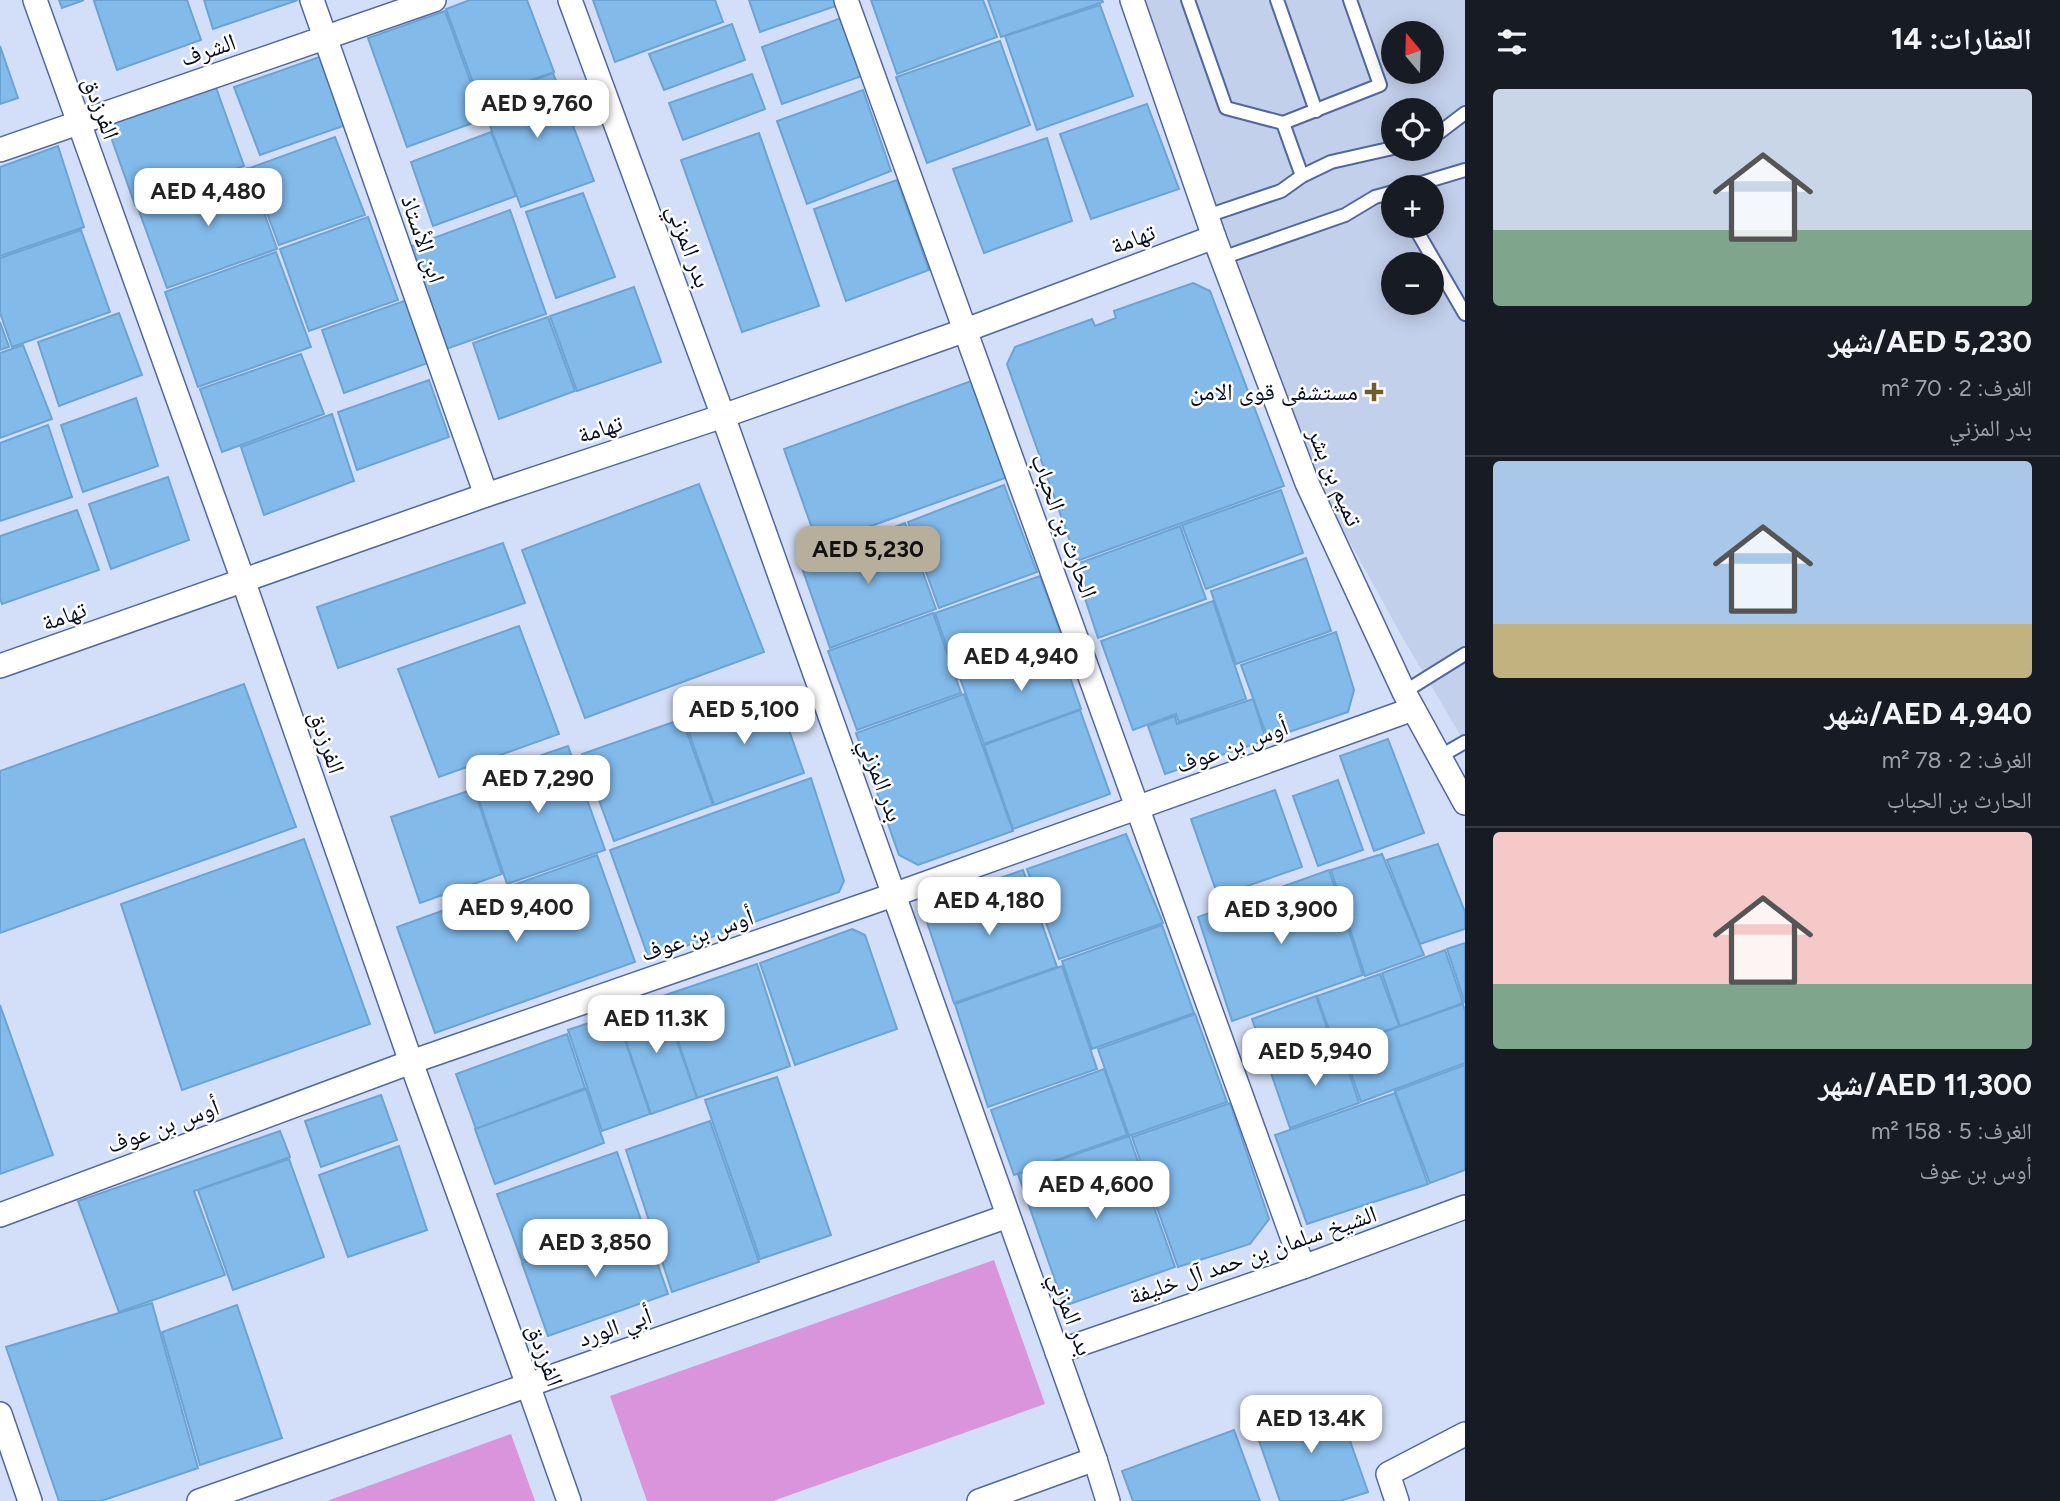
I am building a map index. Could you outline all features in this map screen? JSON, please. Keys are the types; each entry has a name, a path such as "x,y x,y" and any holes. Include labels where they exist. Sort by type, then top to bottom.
{"street":[{"name":"الفرزدق","path":"35,0 569,1501"},
{"name":"ابن الأستاذ","path":"312,0 486,495"},
{"name":"الشرف","path":"0,150 434,0"},
{"name":"بدر المزني","path":"570,0 723,416 1108,1501"},
{"name":"الحارث بن الحباب","path":"846,0 1303,1267"},
{"name":"تميم بن بشر","path":"1132,0 1214,237 1307,483 1409,700 1465,803"},
{"name":"تهامة","path":"0,665 486,495 723,416 966,330 1214,237"},
{"name":"أوس بن عوف","path":"0,1214 411,1062 1137,808 1409,700"},
{"name":"الشيخ سلمان بن حمد آل خليفة","path":"1057,1352 1303,1267 1465,1207"},
{"name":"أبي الورد","path":"199,1501 1008,1216"},
{"path":"0,1414 30,1501"},
{"path":"1397,1501 1388,1474 1465,1433"},
{"path":"979,1501 1095,1459"}],"lane":[{"path":"1188,0 1226,108 1283,124 1380,85 1350,0"},
{"path":"1277,0 1316,111"},
{"path":"1444,129 1465,113"},
{"path":"1283,124 1302,176"},
{"path":"1214,237 1302,176 1331,162 1381,151"},
{"path":"1444,176 1465,170"},
{"path":"1214,237 1345,215 1381,195"},
{"path":"1421,238 1465,314"},
{"path":"1409,700 1465,654"},
{"path":"1438,757 1465,742"}],"shaded area":[{"name":"مستشفى قوى الامن","path":"1143,0 1465,0 1465,743 1404,640 1316,481 1210,193"},
{"path":"994,1260 1045,1404 773,1501 647,1501 610,1396"},
{"path":"511,1434 535,1501 327,1501"}],"building":[{"path":"59,0 84,0 62,8"},
{"path":"187,0 201,40 117,70 94,1"},
{"path":"204,0 298,0 213,29"},
{"path":"470,0 527,0 554,72 479,99 446,9"},
{"path":"593,0 715,0 723,22 615,62"},
{"path":"749,0 837,0 839,5 760,32"},
{"path":"871,0 983,0 997,37 897,74"},
{"path":"988,0 1102,0 1103,2 1001,37"},
{"path":"1100,5 1133,96 1037,130 1005,36"},
{"path":"445,11 484,119 407,147 368,38"},
{"path":"841,18 862,76 782,104 762,47"},
{"path":"732,24 745,60 664,90 649,54"},
{"path":"1000,41 1030,125 927,163 896,77"},
{"path":"0,46 18,98 0,104"},
{"path":"325,55 349,124 260,155 234,87"},
{"path":"553,73 594,181 521,207 480,100"},
{"path":"752,74 765,109 683,140 669,103"},
{"path":"214,82 244,166 135,205 105,120"},
{"path":"863,90 891,171 807,204 777,121"},
{"path":"1147,104 1179,189 1091,219 1060,134"},
{"path":"491,132 516,196 433,226 411,162"},
{"path":"759,133 819,306 742,332 681,160"},
{"path":"335,137 365,215 279,245 250,168"},
{"path":"1047,138 1072,221 984,253 953,169"},
{"path":"58,146 84,227 0,256 0,167"},
{"path":"248,168 277,249 167,288 138,208"},
{"path":"897,180 929,270 846,301 814,209"},
{"path":"583,193 615,277 556,298 526,212"},
{"path":"510,210 546,314 446,349 409,247"},
{"path":"368,217 398,300 309,331 280,249"},
{"path":"81,230 110,312 12,347 0,313 0,258"},
{"path":"276,252 311,347 198,387 165,292"},
{"path":"1193,283 1210,291 1284,486 1077,561 1007,364 1015,347 1092,319 1095,326 1116,318 1114,311"},
{"path":"634,287 661,362 577,391 550,316"},
{"path":"407,300 428,363 344,393 322,330"},
{"path":"119,313 142,375 59,406 38,342"},
{"path":"548,317 575,391 499,419 473,343"},
{"path":"0,322 9,347 0,350"},
{"path":"23,345 52,419 0,438 0,353"},
{"path":"301,354 324,414 222,452 200,389"},
{"path":"429,380 449,437 357,470 338,412"},
{"path":"974,380 1008,477 818,545 784,449"},
{"path":"136,398 158,466 83,492 61,425"},
{"path":"332,414 354,481 264,515 241,447"},
{"path":"48,425 72,497 0,521 0,443"},
{"path":"168,477 189,540 111,569 89,504"},
{"path":"699,484 764,652 585,718 522,550"},
{"path":"1004,485 1037,572 939,608 908,522"},
{"path":"1281,490 1303,553 1206,589 1182,525"},
{"path":"77,510 99,570 2,604 0,536"},
{"path":"905,523 936,609 830,648 800,562"},
{"path":"1180,526 1206,599 1098,638 1074,565"},
{"path":"503,543 525,603 338,668 317,607"},
{"path":"1306,558 1331,631 1236,664 1211,591"},
{"path":"1040,576 1063,640 958,679 935,613"},
{"path":"1213,601 1246,699 1179,722 1176,714 1133,730 1101,641"},
{"path":"933,613 961,693 857,730 828,651"},
{"path":"519,626 559,734 439,777 398,669"},
{"path":"1336,632 1354,690 1348,712 1268,739 1241,665"},
{"path":"1058,643 1081,709 984,744 960,678"},
{"path":"244,684 296,827 0,933 0,771"},
{"path":"774,687 804,773 714,805 684,718"},
{"path":"964,694 1013,831 918,865 899,855 856,733"},
{"path":"1253,699 1266,740 1165,774 1148,726 1175,716 1177,724"},
{"path":"1080,710 1110,794 1013,829 984,745"},
{"path":"682,719 713,805 614,841 582,754"},
{"path":"1388,739 1424,833 1374,851 1340,756"},
{"path":"568,746 605,850 507,884 472,779"},
{"path":"811,778 844,881 839,892 649,959 610,850"},
{"path":"1338,780 1363,850 1318,866 1293,796"},
{"path":"474,789 502,874 420,903 391,817"},
{"path":"1275,790 1302,867 1218,896 1191,819"},
{"path":"1126,834 1163,923 1059,959 1027,869"},
{"path":"304,839 370,1024 182,1090 121,904"},
{"path":"1438,844 1465,912 1465,929 1420,944 1387,860"},
{"path":"1382,854 1424,955 1365,976 1331,870"},
{"path":"597,855 635,962 435,1033 397,927"},
{"path":"1023,870 1057,967 954,1003 925,916 930,902"},
{"path":"1329,870 1363,975 1232,1021 1198,917"},
{"path":"1162,925 1194,1013 1092,1049 1062,961"},
{"path":"852,929 865,935 897,1029 795,1065 760,963"},
{"path":"1465,943 1465,1003 1447,949"},
{"path":"1445,950 1463,1003 1400,1026 1382,973"},
{"path":"757,964 790,1066 697,1098 663,996"},
{"path":"1062,966 1097,1069 988,1107 955,1004"},
{"path":"1380,974 1399,1026 1336,1049 1317,996"},
{"path":"661,996 697,1098 651,1114 616,1012"},
{"path":"1316,996 1334,1049 1271,1071 1252,1019"},
{"path":"1463,1004 1465,1063 1361,1102 1342,1047"},
{"path":"0,1005 53,1155 0,1174"},
{"path":"616,1014 650,1114 602,1131 568,1030"},
{"path":"1195,1014 1227,1102 1129,1136 1098,1049"},
{"path":"567,1034 585,1088 476,1129 456,1074"},
{"path":"1341,1048 1359,1103 1290,1128 1271,1073"},
{"path":"1465,1065 1465,1170 1430,1183 1395,1091"},
{"path":"1104,1069 1127,1135 1014,1175 991,1110"},
{"path":"777,1077 831,1235 760,1259 705,1100"},
{"path":"586,1089 604,1143 495,1184 475,1129"},
{"path":"1395,1093 1428,1184 1307,1224 1275,1135"},
{"path":"381,1095 397,1140 321,1167 305,1121"},
{"path":"1230,1103 1269,1219 1250,1244 1178,1267 1132,1137"},
{"path":"710,1121 759,1262 672,1292 626,1150"},
{"path":"280,1131 290,1157 194,1191 225,1275 119,1312 78,1201"},
{"path":"1129,1136 1175,1267 1064,1306 1018,1174"},
{"path":"399,1146 427,1230 348,1257 319,1175"},
{"path":"617,1152 641,1220 522,1261 497,1194"},
{"path":"289,1159 324,1257 233,1290 198,1190"},
{"path":"643,1222 668,1294 548,1336 522,1263"},
{"path":"152,1303 198,1468 101,1501 59,1501 6,1347"},
{"path":"237,1305 282,1438 200,1465 162,1332"},
{"path":"1335,1398 1368,1492 1340,1501 1280,1501 1254,1426"},
{"path":"1234,1430 1260,1501 1133,1501 1122,1471"}],"place":[{"name":"مستشفى قوى الامن","path":"1374,392"}]}
